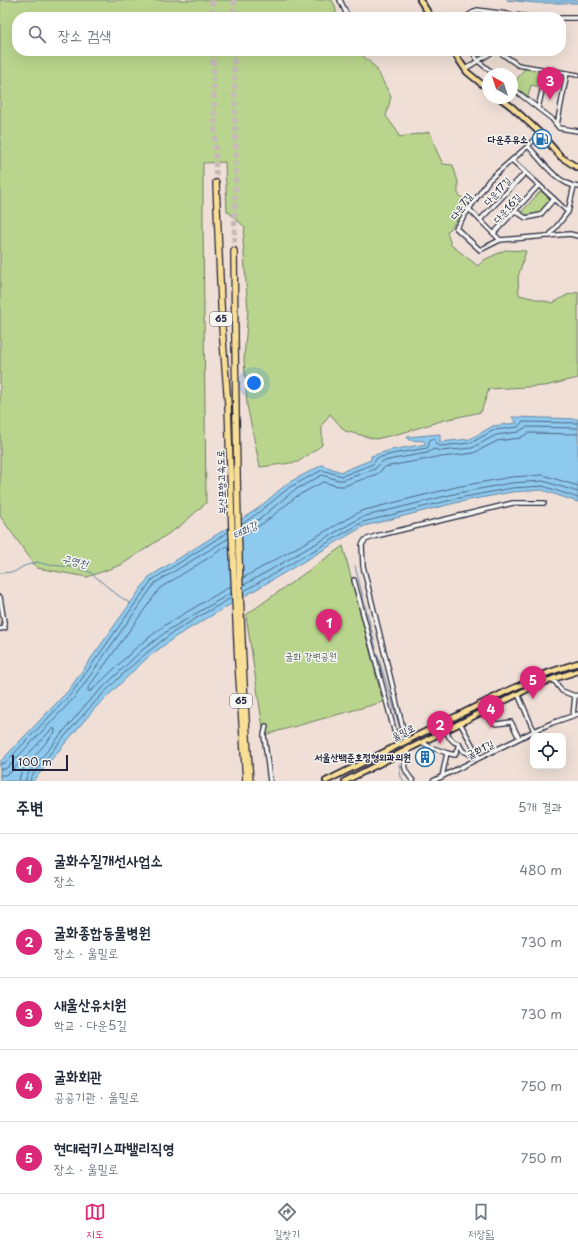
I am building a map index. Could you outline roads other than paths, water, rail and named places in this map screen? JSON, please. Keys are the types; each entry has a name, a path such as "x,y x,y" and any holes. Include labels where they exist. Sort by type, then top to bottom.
{"highway":[{"name":"부산포항고속도로","path":"216,183 222,328 228,405 238,656 246,781"},
{"name":"부산포항고속도로","path":"234,251 236,454 240,621 250,781"}],"main road":[{"path":"420,0 428,12"},
{"path":"456,56 467,72 482,84"},
{"path":"508,104 540,133 561,157 578,168"},
{"name":"울밀로","path":"326,781 513,688 550,672 578,663"},
{"name":"울밀로","path":"345,781 518,694 553,679 578,671"}],"street":[{"path":"340,0 346,12"},
{"path":"473,12 477,10 492,12"},
{"path":"566,18 578,18"},
{"path":"475,56 478,61 487,68"},
{"path":"465,69 486,56"},
{"path":"505,56 518,65 578,75"},
{"path":"538,108 547,70"},
{"path":"557,125 567,73"},
{"path":"518,93 552,119 559,128 578,131"},
{"name":"다운7길","path":"540,133 528,146 489,180 456,228 480,250 500,240 570,234 578,236"},
{"path":"528,146 556,176 566,184 576,187 568,212 549,236"},
{"path":"512,160 568,212"},
{"name":"다운17길","path":"480,220 525,173"},
{"name":"다운16길","path":"469,209 494,233 538,185"},
{"path":"515,211 526,218 540,215 554,199"},
{"path":"494,233 500,240"},
{"path":"406,741 363,566 362,545 365,540 376,536 513,503 544,503"},
{"path":"354,580 398,745"},
{"path":"0,597 5,628 0,629"},
{"path":"374,651 383,648"},
{"path":"553,679 562,691 576,695 573,716"},
{"path":"518,694 534,731"},
{"path":"482,712 496,724 511,722 519,738"},
{"name":"굴화1길","path":"433,781 534,731 578,714"},
{"path":"460,723 480,758"},
{"path":"266,726 264,735 270,781"},
{"path":"446,730 449,737 454,742 459,744 463,751 480,758"},
{"path":"422,742 430,747 455,755 459,744"},
{"path":"408,750 404,764 405,772 413,781"},
{"path":"442,777 447,753"}],"water":[{"path":"507,0 578,0 578,3 536,3"},
{"name":"태화강","path":"512,417 578,419 578,502 542,490 512,492 459,502 364,526 175,637 147,658 95,708 33,781 0,781 0,762 68,691 149,577 256,510 288,483 322,465 341,472 371,460 371,456 391,450 426,444 424,441 409,440 407,437 440,434 440,442 470,439 493,426 517,423"}],"waterway":[{"name":"구영천","path":"0,573 14,572 24,566 37,562 49,565 74,567 90,572 116,594 131,604"},
{"path":"355,566 376,648"},
{"path":"377,653 400,728 401,738"},
{"path":"399,764 401,777 404,781"}],"tunnel":[{"path":"212,0 212,12"},
{"path":"234,0 234,12"},
{"path":"213,56 216,183"},
{"path":"234,56 236,170 234,251"}],"place":[{"name":"새울산유치원","path":"550,100"},
{"name":"다운주유소","path":"542,139"},
{"name":"굴화수질개선사업소","path":"329,642"},
{"name":"현대럭키스파밸리직영","path":"533,699"},
{"name":"굴화회관","path":"491,728"},
{"name":"굴화종합동물병원","path":"440,744"},
{"name":"서울산백준호정형외과의원","path":"425,757"}],"park label":[{"name":"굴화 강변공원","path":"311,656"}]}
